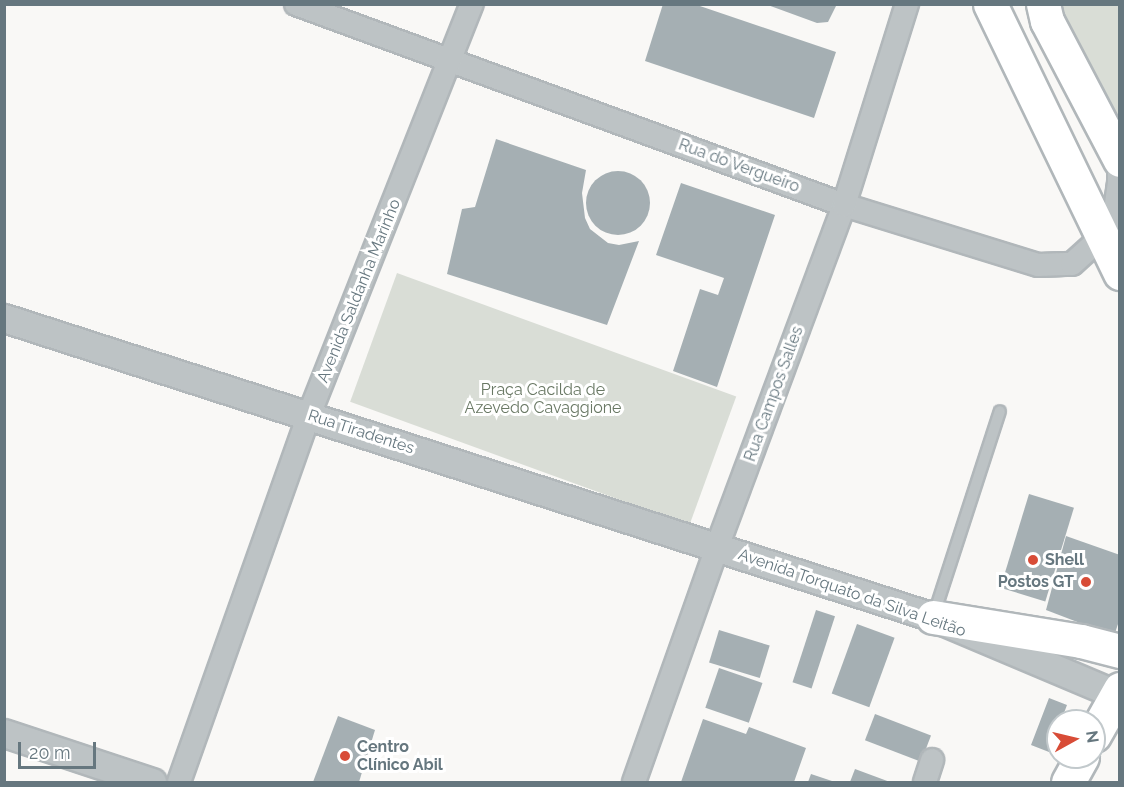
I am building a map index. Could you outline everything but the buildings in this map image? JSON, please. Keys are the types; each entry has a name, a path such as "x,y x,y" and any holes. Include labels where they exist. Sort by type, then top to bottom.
{"main road":[{"path":"990,4 1104,235 1119,273"},
{"path":"1042,10 1119,160"},
{"path":"933,617 1082,641 1119,651"},
{"path":"1106,714 1118,694"},
{"path":"1068,783 1076,769"}],"street":[{"name":"Rua do Vergueiro","path":"296,4 844,205 1038,265 1072,264 1104,235 1115,211 1119,160"},
{"name":"Avenida Saldanha Marinho","path":"178,783 309,415 452,60 472,4"},
{"name":"Rua Campos Salles","path":"634,783 717,547 844,205 907,4"},
{"name":"Rua Tiradentes","path":"4,318 717,547"},
{"name":"Avenida Torquato da Silva Leitão","path":"717,547 933,617 1118,694"},
{"path":"4,733 152,783"},
{"path":"925,783 932,760"}],"lane":[{"path":"933,617 1000,411"}],"green space":[{"path":"1043,5 1119,5 1119,160"},
{"name":"Praça Cacilda de Azevedo Cavaggione","path":"397,273 736,396 689,525 350,402"}],"place":[{"name":"Shell","path":"1033,560"},
{"name":"Postos GT","path":"1086,582"},
{"name":"Centro Clínico Abil","path":"345,756"}]}
